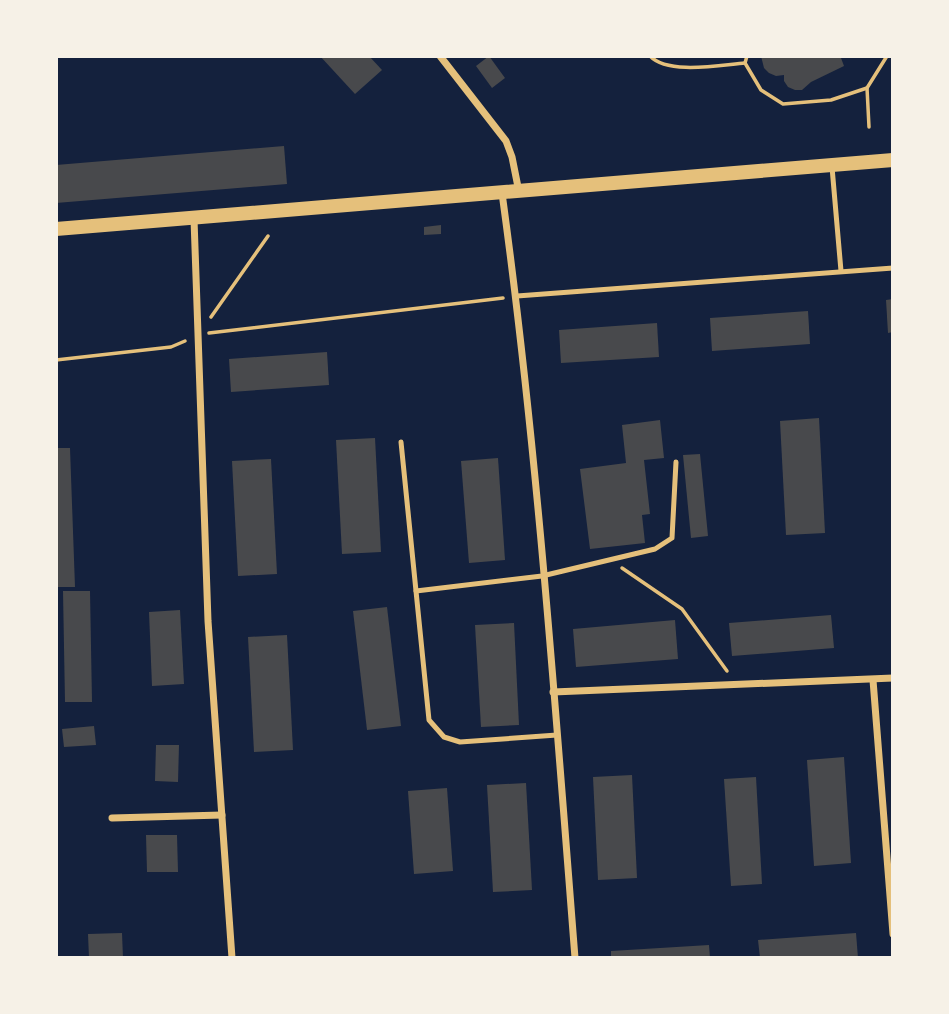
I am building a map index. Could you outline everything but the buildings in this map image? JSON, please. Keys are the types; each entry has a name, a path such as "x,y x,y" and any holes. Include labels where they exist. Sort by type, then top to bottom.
{"main road":[{"path":"56,229 893,160"}],"street":[{"path":"445,58 506,141 519,192"},
{"path":"502,193 517,296 554,692 575,958"},
{"path":"194,219 208,621 232,958"},
{"path":"554,692 893,678"},
{"path":"873,680 893,934"},
{"path":"112,818 222,816"}],"lane":[{"path":"832,165 841,271"},
{"path":"517,296 893,268"},
{"path":"401,442 429,720 444,737 460,742 557,735"},
{"path":"416,591 542,576 655,549 673,538 676,462"}],"path":[{"path":"650,56 654,60 678,68 745,64"},
{"path":"747,56 745,64 761,90 783,104 831,100 867,88"},
{"path":"869,127 867,88 887,56"},
{"path":"198,335 268,236"},
{"path":"56,360 171,347 198,335 517,296"},
{"path":"611,561 682,609 737,684"}]}
